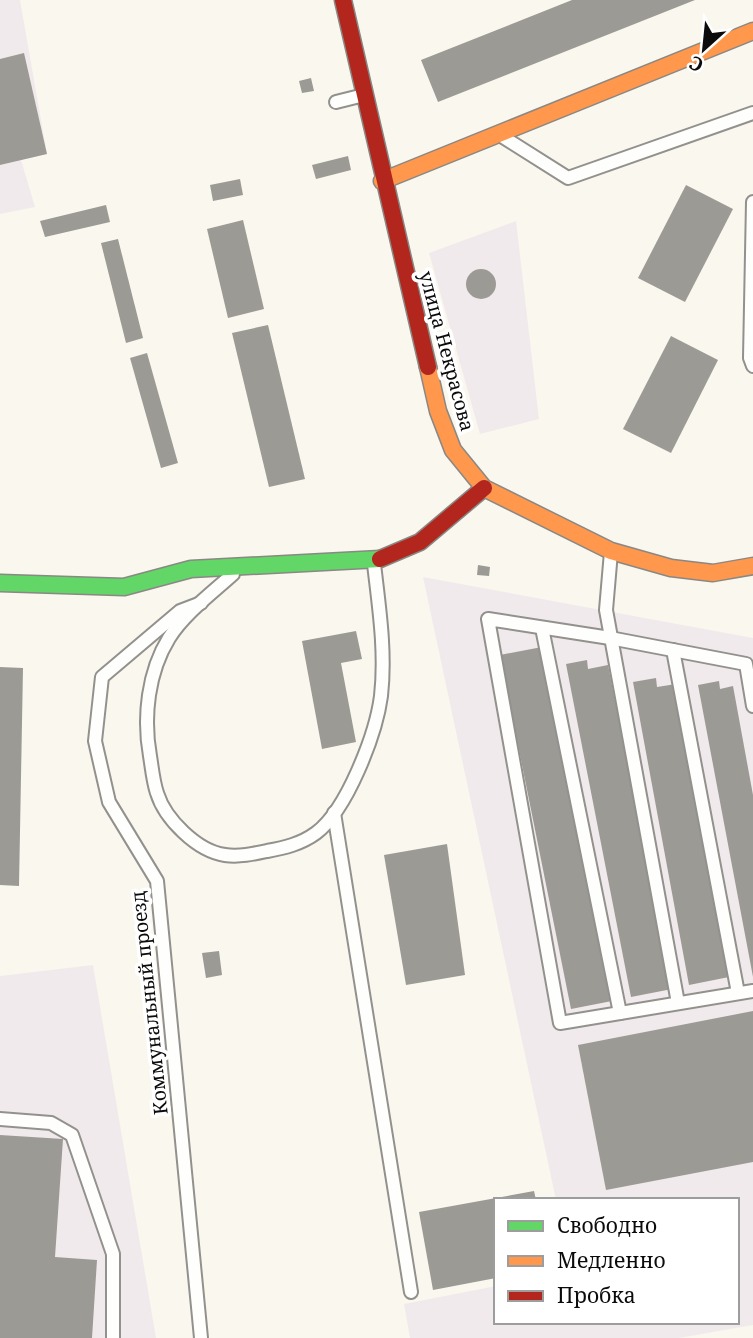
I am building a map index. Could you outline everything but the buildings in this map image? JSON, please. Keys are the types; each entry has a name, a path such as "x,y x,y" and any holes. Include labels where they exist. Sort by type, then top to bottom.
{"street":[{"name":"улица Некрасова","path":"343,0 382,181 438,411 453,450 484,488 611,551 671,568 713,573 753,566"},
{"path":"382,181 753,31"},
{"path":"0,583 124,587 191,569 374,561 397,557 417,547 484,488"}],"lane":[{"path":"336,102 364,95"},
{"path":"497,134 568,178 753,113"},
{"path":"753,202 750,358 753,366"},
{"path":"611,551 606,610 610,638 678,1003"},
{"path":"241,567 169,637 153,676 147,705 147,742 157,794 173,820 196,842 222,855 246,855 291,847 316,833 334,813 370,739 380,698 383,653 374,561"},
{"name":"Коммунальный проезд","path":"201,603 180,611 102,677 95,741 109,802 157,881 201,1338"},
{"path":"753,706 746,664 610,638 488,619 560,1023 753,991"},
{"path":"542,628 620,1013"},
{"path":"673,650 738,993"},
{"path":"334,813 411,1292"},
{"path":"0,1119 51,1123 72,1135 113,1254 113,1338"}],"shaded area":[{"path":"0,0 20,0 47,154 21,160 35,207 0,214"},
{"path":"516,221 539,419 480,434 429,253"},
{"path":"423,577 753,638 753,1325 679,1338 410,1338 404,1304 494,1286 494,1324 739,1324 739,1198 556,1198"},
{"path":"93,965 156,1338 0,1338 0,976"}],"traffic: fast":[{"path":"0,583 124,587 191,569 380,559"}],"traffic: slow":[{"path":"382,181 753,31"},
{"path":"428,367 438,411 453,450 484,488 611,551 671,568 713,573 753,566"}],"traffic: jam":[{"path":"343,0 428,367"},
{"path":"380,559 420,542 484,488"}]}
